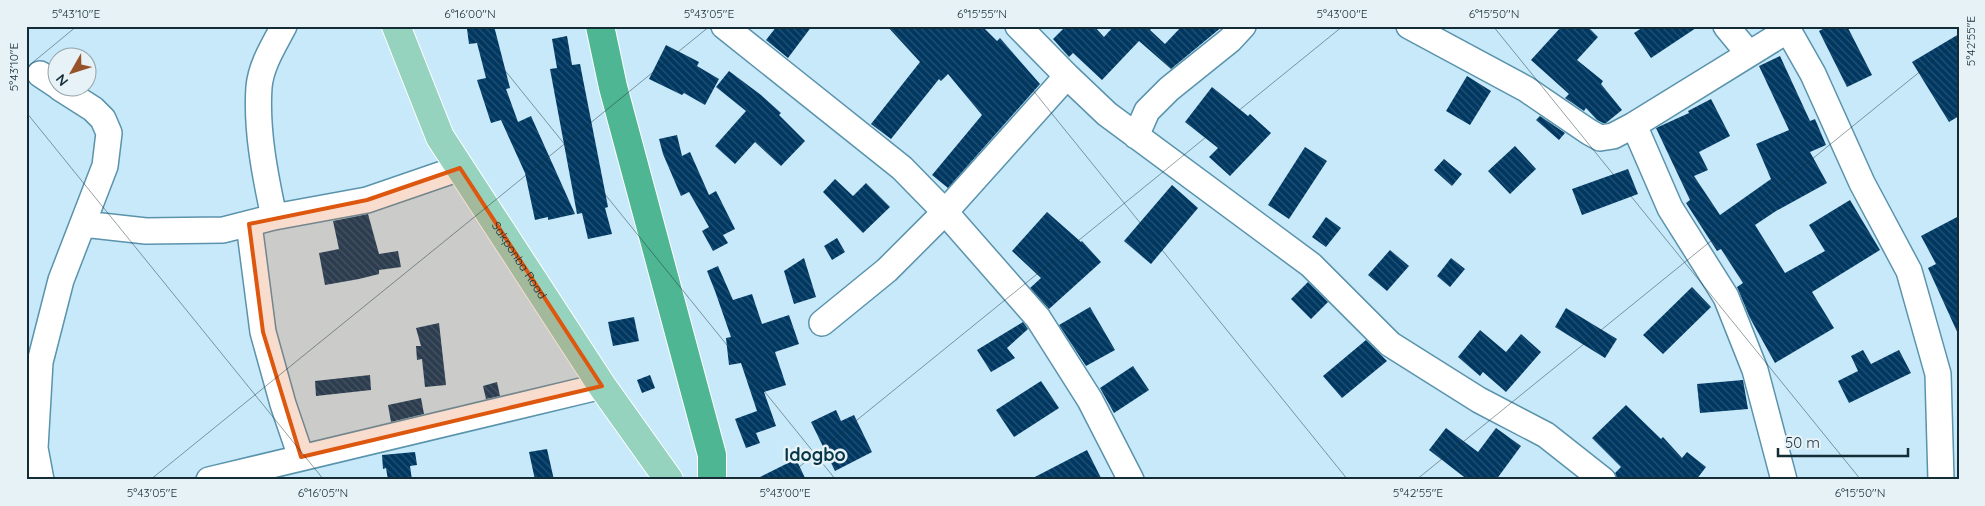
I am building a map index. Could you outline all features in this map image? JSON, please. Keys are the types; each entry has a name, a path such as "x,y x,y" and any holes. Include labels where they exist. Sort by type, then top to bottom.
{"highway":[{"path":"600,26 616,96 712,455 712,480"}],"main road":[{"name":"Sakponba Road","path":"396,26 440,137 602,386 668,480"}],"street":[{"path":"274,217 265,175 260,133 259,86 267,58 284,26"},
{"path":"724,26 902,168 945,212 1038,318 1090,400 1131,480"},
{"path":"1018,26 1107,114 1311,265 1390,344 1479,400 1546,435 1603,480"},
{"path":"1136,136 1147,111 1152,105 1230,40 1243,26"},
{"path":"1410,26 1526,89 1600,138 1613,136 1634,125 1791,28 1862,183 1909,271 1938,374 1941,480"},
{"path":"1726,26 1749,54"},
{"path":"822,323 887,270 945,212 1067,76"},
{"path":"41,480 35,448 33,362 60,280 105,166 109,133 103,119 93,109 76,98"},
{"path":"1634,125 1670,208 1726,297 1755,370 1784,480"},
{"path":"83,224 146,231 223,230 274,217 367,200 460,168"},
{"path":"249,224 263,332 283,404 301,457"},
{"path":"209,480 602,386"}],"highlighted area":[{"path":"460,168 602,386 301,457 263,332 249,224 367,200"}],"building":[{"path":"494,26 510,88 506,89 518,122 531,116 575,214 548,220 548,217 535,220 525,173 501,120 491,123 477,80 486,78 477,43 469,44 467,29"},
{"path":"777,26 812,26 788,58 766,40"},
{"path":"887,26 982,26 997,41 1000,38 1040,84 948,188 932,175 982,115 948,74 941,81 939,79 891,139 871,124 920,62"},
{"path":"1066,26 1094,26 1104,37 1114,26 1153,26 1150,30 1165,44 1182,26 1223,26 1171,69 1139,41 1102,80 1073,53 1069,57 1053,39"},
{"path":"1562,26 1587,26 1598,37 1577,60 1603,81 1601,84 1622,110 1606,123 1597,120 1586,108 1584,111 1565,98 1569,94 1531,60"},
{"path":"1645,26 1699,26 1651,58 1634,33"},
{"path":"1828,26 1847,26 1872,75 1847,87 1819,31"},
{"path":"1959,34 1959,116 1949,122 1912,62"},
{"path":"567,36 572,65 580,64 608,207 605,208 612,234 588,239 582,213 577,214 550,69 557,68 552,39"},
{"path":"666,45 699,62 697,66 719,79 705,105 684,93 682,95 649,79"},
{"path":"1780,56 1810,121 1815,119 1826,145 1810,152 1827,183 1776,211 1755,225 1785,273 1825,251 1809,225 1850,200 1880,250 1812,292 1834,328 1775,363 1750,318 1737,287 1743,283 1721,249 1717,251 1686,203 1690,200 1656,128 1689,113 1688,111 1711,99 1730,136 1699,152 1708,170 1694,176 1720,215 1771,179 1756,144 1789,130 1759,66"},
{"path":"729,71 781,113 779,115 805,141 781,166 755,142 735,164 715,146 746,111 716,87"},
{"path":"1467,76 1491,91 1470,125 1446,111"},
{"path":"1212,87 1248,116 1250,114 1271,133 1230,176 1209,157 1218,148 1185,122"},
{"path":"1540,116 1565,133 1559,140 1536,120"},
{"path":"677,135 682,156 690,152 709,195 716,191 735,229 723,235 728,243 713,251 702,231 709,227 689,192 681,196 663,154 659,139"},
{"path":"1515,146 1536,169 1510,194 1488,171"},
{"path":"1305,147 1327,161 1289,219 1268,205"},
{"path":"1444,159 1462,174 1452,186 1434,170"},
{"path":"1628,169 1638,194 1582,215 1572,189"},
{"path":"835,179 853,196 866,183 890,207 863,233 823,192"},
{"path":"1172,185 1198,208 1151,264 1124,241"},
{"path":"1047,212 1082,241 1101,262 1049,309 1030,288 1041,278 1012,251"},
{"path":"368,214 379,254 398,251 401,267 379,270 379,274 325,285 319,253 339,249 333,221"},
{"path":"1959,216 1959,336 1928,268 1936,264 1921,236"},
{"path":"1326,217 1341,228 1326,247 1312,237"},
{"path":"837,238 845,252 832,260 824,246"},
{"path":"1390,250 1409,266 1387,291 1368,275"},
{"path":"804,258 816,297 794,304 784,271"},
{"path":"1451,258 1465,269 1450,287 1437,276"},
{"path":"718,266 733,300 752,294 762,324 789,315 799,344 775,352 786,385 764,392 776,426 756,433 760,443 746,448 735,419 757,411 741,363 729,365 726,338 731,337 707,271"},
{"path":"1308,282 1328,302 1311,319 1291,299"},
{"path":"1692,287 1711,307 1663,354 1643,335"},
{"path":"1090,307 1115,350 1086,366 1059,325"},
{"path":"1566,308 1617,339 1605,358 1555,327"},
{"path":"634,317 639,341 613,346 608,322"},
{"path":"1023,322 1028,329 1007,348 1015,358 991,372 977,350"},
{"path":"439,323 446,385 425,387 422,359 417,360 416,346 421,346 416,328"},
{"path":"1480,330 1506,352 1521,334 1541,352 1506,392 1483,372 1480,376 1458,357"},
{"path":"1366,340 1387,361 1342,398 1323,376"},
{"path":"1863,350 1871,364 1899,350 1911,373 1849,403 1838,381 1858,371 1851,356"},
{"path":"1133,366 1149,390 1114,413 1100,388"},
{"path":"370,375 371,390 316,396 315,381"},
{"path":"650,375 655,388 642,393 637,380"},
{"path":"1743,380 1748,409 1700,413 1697,384"},
{"path":"1041,381 1059,408 1014,437 996,410"},
{"path":"497,382 500,396 486,399 483,386"},
{"path":"421,398 424,414 391,422 388,405"},
{"path":"1626,405 1661,439 1663,437 1682,458 1687,452 1706,467 1696,480 1617,480 1615,473 1621,467 1592,438"},
{"path":"836,410 841,421 854,415 872,452 835,471 811,422"},
{"path":"1446,428 1478,452 1496,428 1521,446 1496,480 1468,480 1429,450"},
{"path":"547,449 554,480 535,480 529,452"},
{"path":"1087,450 1102,480 1029,480"},
{"path":"415,452 417,465 410,466 412,480 388,480 386,468 383,469 382,455"},
{"path":"796,459 806,480 754,480"}],"district":[{"name":"Idogbo","path":"815,454"}]}
